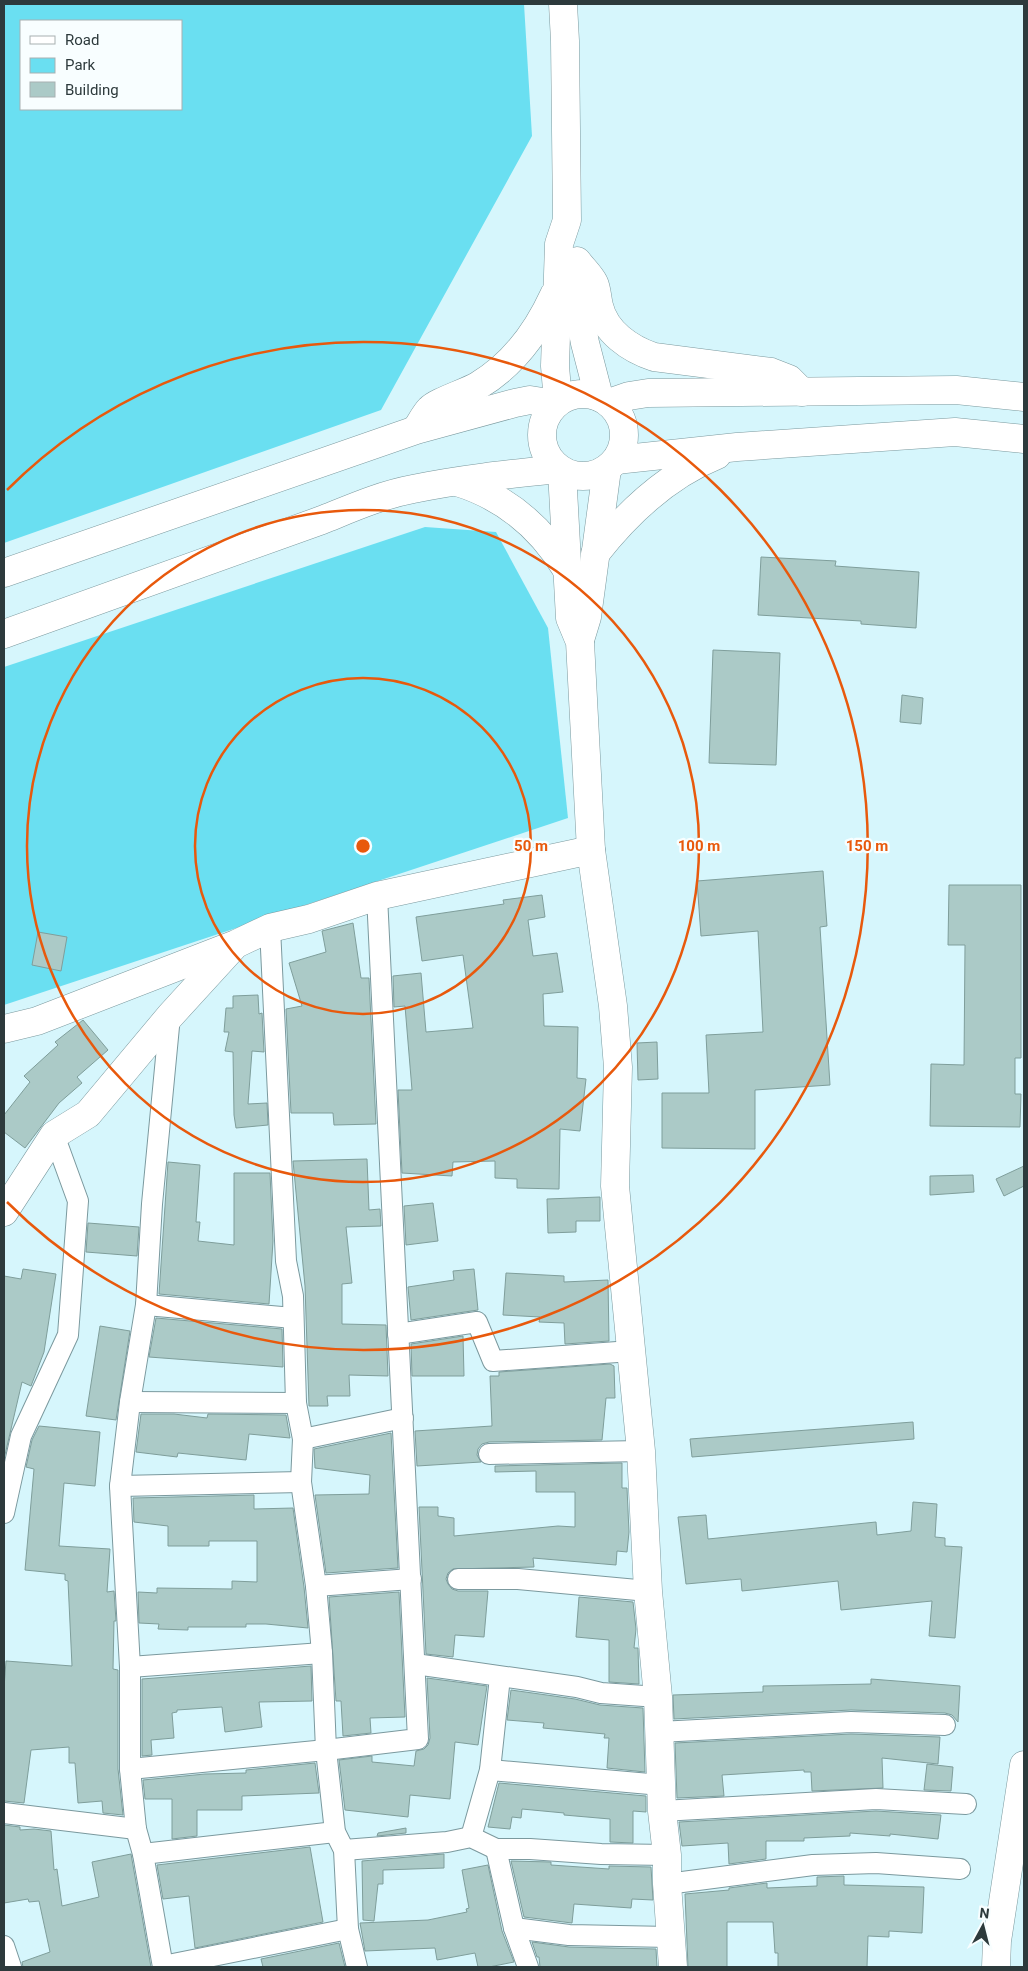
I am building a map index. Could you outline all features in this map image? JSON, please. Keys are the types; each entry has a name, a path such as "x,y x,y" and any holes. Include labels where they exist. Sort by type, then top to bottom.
{"street":[{"path":"556,403 555,366 559,244 567,220 563,4"},
{"path":"567,220 577,242 579,312 585,343 604,400 618,412 623,424 624,436 622,449 612,464 595,554 587,617 580,642 591,850 613,1006 618,1067 615,1186 641,1451 648,1591 658,1698 662,1798 673,1967"},
{"path":"577,261 594,283 599,308 611,328 624,341 641,352 668,359 772,372 789,379 802,392"},
{"path":"416,430 431,408 478,386 512,360 537,328 558,287"},
{"path":"1024,397 956,390 648,393 604,400 578,394 556,403 547,414 542,425 541,437 543,449 549,460 560,470 573,476 585,477 596,474 612,464 737,447 955,432 1024,439"},
{"path":"4,573 416,430 530,400 556,403"},
{"path":"595,554 626,518 654,492 680,474 708,459 737,447"},
{"path":"4,634 370,501 411,489 453,481 560,470"},
{"path":"560,470 570,618 580,642"},
{"path":"453,481 491,495 526,519 542,534 568,571"},
{"path":"4,1029 37,1021 236,944 270,928 309,919 377,896 591,850"},
{"path":"130,1769 418,1739 377,896"},
{"path":"270,928 286,1261 292,1296 296,1404 302,1439 301,1482 316,1586 322,1653 326,1750 340,1841 348,1929 357,1967"},
{"path":"4,1212 54,1135 88,1114 170,1016 236,944"},
{"path":"170,1016 152,1204 146,1305 130,1402 120,1486 130,1667 130,1769 136,1829 143,1854 163,1966 348,1929"},
{"path":"4,1513 21,1436 68,1335 78,1201 54,1135"},
{"path":"146,1305 293,1318"},
{"path":"398,1334 477,1322 493,1361 631,1351"},
{"path":"130,1402 296,1404"},
{"path":"302,1439 402,1418"},
{"path":"488,1454 641,1451"},
{"path":"120,1486 301,1482"},
{"path":"316,1586 411,1579"},
{"path":"458,1579 518,1579 648,1591"},
{"path":"130,1667 322,1653"},
{"path":"415,1664 576,1687 601,1693 658,1698"},
{"path":"471,1837 490,1770 500,1677"},
{"path":"659,1732 851,1722 945,1725"},
{"path":"996,1967 997,1941 1024,1765"},
{"path":"490,1770 662,1798 876,1799 966,1804"},
{"path":"4,1813 136,1829"},
{"path":"143,1854 340,1841 447,1842 471,1837 496,1849 667,1855"},
{"path":"496,1849 514,1928 528,1967"},
{"path":"667,1884 813,1865 876,1863 960,1869"},
{"path":"514,1928 569,1935 670,1937"},
{"path":"4,1946 11,1967"}],"green space":[{"path":"4,4 524,4 532,136 381,410 4,543"},
{"path":"425,527 496,532 548,628 568,818 4,1005 4,667"}],"building":[{"path":"761,557 836,561 835,566 919,572 916,628 861,624 861,621 758,615"},
{"path":"713,650 780,653 776,765 709,763"},
{"path":"902,695 923,698 921,724 900,722"},
{"path":"823,871 827,926 820,927 830,1085 755,1090 755,1149 662,1148 662,1093 709,1093 706,1035 763,1032 758,931 701,936 697,881"},
{"path":"949,885 1021,885 1021,1058 1015,1058 1015,1094 1021,1094 1020,1127 930,1126 931,1064 964,1065 965,945 948,945"},
{"path":"542,895 545,917 528,920 533,956 557,953 563,992 543,994 544,1026 578,1027 577,1078 586,1079 580,1131 560,1129 559,1189 517,1188 517,1179 495,1178 495,1161 453,1162 452,1176 402,1173 398,1090 412,1090 405,1006 394,1007 393,976 421,973 426,1032 473,1028 463,955 422,961 416,917 504,904 503,900"},
{"path":"353,923 361,978 369,978 376,1124 334,1125 333,1113 291,1113 286,1009 302,1006 289,963 326,952 322,931"},
{"path":"38,932 67,937 61,971 32,965"},
{"path":"258,995 259,1014 262,1013 264,1052 252,1051 248,1104 267,1103 268,1125 236,1128 233,1052 225,1051 229,1032 224,1032 226,1008 233,1008 233,996"},
{"path":"83,1020 108,1050 77,1077 82,1083 59,1103 25,1148 4,1132 4,1115 30,1082 24,1076 58,1045 55,1042"},
{"path":"657,1042 658,1079 638,1080 637,1043"},
{"path":"367,1159 369,1210 380,1209 381,1226 346,1227 352,1283 342,1284 342,1324 386,1325 388,1376 349,1375 350,1396 327,1396 328,1406 309,1406 305,1286 293,1161"},
{"path":"168,1162 200,1165 196,1222 200,1222 198,1241 234,1245 234,1173 270,1173 273,1241 269,1304 159,1294"},
{"path":"1024,1166 1024,1186 1004,1196 996,1179"},
{"path":"973,1175 974,1192 930,1195 930,1176"},
{"path":"600,1197 600,1221 576,1221 576,1232 548,1233 547,1199"},
{"path":"433,1203 438,1241 406,1245 404,1206"},
{"path":"88,1223 139,1227 137,1256 86,1252"},
{"path":"23,1269 56,1274 44,1352 31,1386 22,1382 4,1459 4,1276 21,1279"},
{"path":"474,1269 478,1310 411,1320 408,1287 454,1280 453,1271"},
{"path":"506,1273 564,1276 564,1282 608,1280 609,1341 565,1344 564,1323 539,1322 540,1317 503,1315"},
{"path":"156,1318 282,1329 283,1367 149,1357"},
{"path":"100,1326 130,1331 116,1420 86,1416"},
{"path":"463,1336 464,1376 412,1376 411,1344"},
{"path":"610,1364 614,1366 615,1398 606,1398 602,1440 489,1442 482,1444 478,1449 477,1455 481,1462 417,1466 415,1431 492,1426 490,1376 499,1376 499,1372"},
{"path":"141,1414 174,1414 207,1418 208,1414 286,1415 290,1438 249,1434 246,1460 178,1453 177,1457 136,1452"},
{"path":"913,1422 914,1439 692,1457 690,1439"},
{"path":"39,1426 100,1432 95,1486 64,1483 59,1546 110,1549 107,1592 114,1591 116,1621 114,1621 113,1669 118,1670 118,1769 123,1815 103,1813 102,1801 78,1803 75,1763 69,1763 69,1747 31,1750 24,1803 4,1801 4,1688 6,1661 72,1666 68,1581 65,1580 65,1574 25,1570 34,1469 26,1467 32,1440"},
{"path":"391,1433 398,1568 326,1573 315,1495 369,1494 370,1475 315,1468 314,1449"},
{"path":"622,1463 622,1488 627,1488 629,1532 627,1552 617,1551 616,1565 533,1558 534,1567 453,1569 448,1573 446,1579 452,1589 458,1591 488,1591 484,1637 455,1635 453,1657 426,1654 419,1507 438,1507 438,1516 454,1518 454,1536 558,1526 575,1527 575,1492 536,1492 536,1471 495,1472 495,1466"},
{"path":"254,1495 254,1509 293,1508 308,1628 246,1624 246,1627 188,1627 188,1630 158,1629 159,1624 139,1623 138,1592 157,1593 157,1588 232,1589 232,1581 257,1582 257,1541 209,1541 209,1546 168,1546 168,1526 134,1522 133,1498"},
{"path":"913,1502 937,1504 935,1537 945,1538 945,1546 962,1547 955,1638 929,1636 932,1601 841,1610 838,1581 742,1591 741,1579 686,1584 678,1517 706,1515 708,1539 876,1522 877,1535 911,1531"},
{"path":"399,1592 405,1717 370,1718 371,1733 343,1736 341,1701 336,1701 329,1597"},
{"path":"579,1597 633,1602 636,1629 634,1648 638,1648 639,1684 609,1682 609,1640 576,1637"},
{"path":"311,1666 312,1701 259,1702 262,1727 225,1732 222,1707 177,1710 177,1712 172,1713 174,1738 151,1740 152,1755 142,1756 142,1679"},
{"path":"427,1678 487,1686 478,1745 455,1742 450,1799 410,1795 408,1817 345,1810 339,1760 372,1756 372,1762 414,1766 416,1751 424,1749 428,1745 430,1738"},
{"path":"871,1679 960,1686 958,1722 952,1715 945,1713 851,1710 674,1719 673,1695 763,1692 763,1686 871,1684"},
{"path":"511,1690 575,1699 600,1705 643,1708 645,1772 607,1768 609,1738 604,1738 605,1734 543,1728 544,1723 507,1720"},
{"path":"851,1734 940,1737 938,1764 882,1758 883,1788 812,1791 811,1772 804,1772 804,1770 722,1775 724,1796 677,1798 675,1743"},
{"path":"315,1763 319,1793 242,1796 242,1810 197,1810 197,1836 172,1839 172,1799 145,1799 143,1780 205,1774 246,1773 246,1770"},
{"path":"927,1764 953,1767 951,1791 924,1790"},
{"path":"499,1783 646,1796 646,1812 633,1811 633,1843 610,1842 610,1819 564,1815 564,1813 522,1809 521,1818 512,1817 510,1829 488,1827"},
{"path":"876,1811 941,1815 938,1839 890,1834 890,1836 850,1833 850,1836 804,1838 804,1841 766,1841 766,1859 729,1864 728,1843 682,1846 679,1822"},
{"path":"4,1825 20,1827 20,1830 51,1831 54,1870 57,1869 62,1906 99,1897 92,1862 131,1854 151,1967 23,1967 22,1962 50,1952 39,1901 29,1902 28,1899 4,1903"},
{"path":"406,1828 406,1833 377,1836 378,1833"},
{"path":"310,1847 323,1922 195,1948 189,1896 163,1899 157,1865"},
{"path":"444,1854 444,1868 383,1870 383,1884 378,1884 374,1921 363,1920 362,1861"},
{"path":"511,1861 551,1862 551,1865 609,1869 609,1866 651,1867 653,1900 632,1899 631,1908 574,1904 572,1923 524,1917"},
{"path":"488,1865 502,1931 514,1962 489,1967 478,1967 475,1953 437,1960 435,1948 365,1951 360,1923 428,1920 467,1912 466,1909 469,1908 462,1870"},
{"path":"844,1876 844,1885 924,1887 922,1933 889,1931 889,1937 868,1936 867,1967 778,1967 778,1953 775,1953 773,1922 727,1922 727,1967 688,1967 685,1894 729,1890 729,1888 767,1883 767,1888 817,1886 817,1877"},
{"path":"532,1942 569,1947 656,1949 657,1967 540,1967 539,1957 537,1957"},
{"path":"339,1943 345,1967 263,1967 261,1959"}]}
